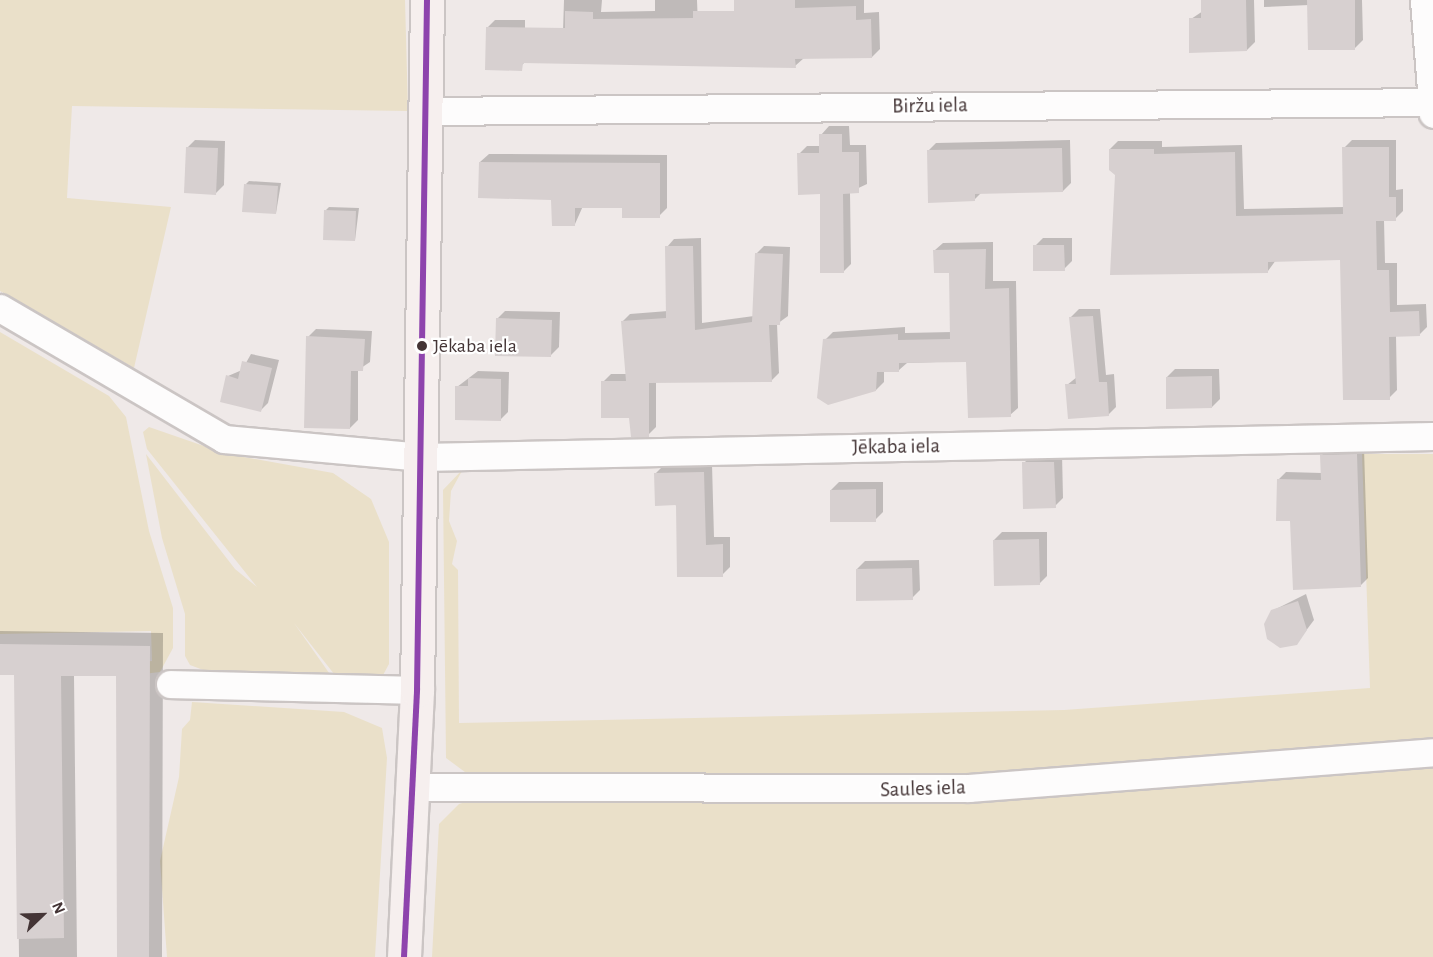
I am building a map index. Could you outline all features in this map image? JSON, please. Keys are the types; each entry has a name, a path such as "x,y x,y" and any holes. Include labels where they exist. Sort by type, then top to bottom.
{"street":[{"path":"404,957 417,690 428,111 427,0"},
{"path":"1424,0 1433,108"},
{"name":"Biržu iela","path":"428,111 1433,108"},
{"name":"Jēkaba iela","path":"0,308 224,439 422,457 1433,436"},
{"path":"170,684 417,690"},
{"name":"Saules iela","path":"412,787 969,788 1433,752"}],"shaded area":[{"path":"0,0 405,0 408,111 72,106 67,198 171,207 134,368 0,291"},
{"path":"0,332 109,396 126,417 149,531 173,608 173,648 160,672 143,674 143,662 152,661 151,631 0,634"},
{"path":"149,427 227,454 333,473 371,499 389,542 389,664 382,677 338,679 294,623 334,680 206,671 190,665 185,656 185,614 162,538 146,454 235,569 257,587 147,449 143,432"},
{"path":"1362,454 1433,454 1433,744 981,778 469,775 446,758 443,490 463,469 451,491 449,521 457,541 452,564 458,570 459,723 1064,710 1370,688"},
{"path":"192,702 344,712 382,728 387,758 375,957 167,957 160,861 179,777 182,729 190,720"},
{"path":"1433,757 1433,957 432,957 439,824 459,804 481,797 971,802"}],"building":[{"path":"734,0 795,0 795,8 856,6 856,20 871,19 872,58 795,59 796,68 523,63 522,71 485,70 486,27 565,28 565,11 593,12 593,19 693,18 693,11 734,11"},
{"path":"1201,0 1246,0 1247,51 1189,53 1189,18 1201,18"},
{"path":"1307,0 1355,0 1355,50 1308,50"},
{"path":"819,134 842,134 842,152 859,152 859,193 843,194 844,273 820,273 820,194 798,195 797,153 819,153"},
{"path":"186,147 218,148 216,195 184,193"},
{"path":"1342,147 1389,147 1389,197 1396,197 1396,221 1376,221 1377,270 1389,270 1390,312 1419,311 1420,336 1389,337 1390,400 1343,400 1340,260 1268,262 1268,273 1110,275 1115,175 1109,170 1109,149 1154,149 1154,154 1235,152 1236,216 1343,214"},
{"path":"1062,148 1063,192 975,194 975,201 928,203 927,150"},
{"path":"479,162 660,163 660,218 622,218 622,208 575,208 575,226 552,226 551,200 478,198"},
{"path":"244,184 278,186 276,214 242,212"},
{"path":"324,210 356,211 355,241 323,240"},
{"path":"1033,245 1064,245 1065,271 1033,271"},
{"path":"665,246 693,246 695,330 752,322 755,253 783,254 780,325 769,325 772,382 649,383 649,437 631,437 629,418 601,418 601,381 626,381 621,321 666,318"},
{"path":"986,249 985,289 1009,288 1011,417 968,418 966,362 899,363 899,372 877,372 876,391 828,405 817,398 823,339 898,334 898,340 950,339 949,273 934,273 933,250"},
{"path":"1093,316 1099,382 1107,382 1109,416 1068,419 1065,384 1076,384 1069,317"},
{"path":"496,318 552,320 551,357 495,356"},
{"path":"306,336 365,339 363,371 351,371 350,429 304,428"},
{"path":"242,361 272,368 261,412 220,402 226,375 238,379"},
{"path":"1212,376 1212,408 1166,409 1166,377"},
{"path":"468,378 501,379 501,421 455,420 455,386 468,386"},
{"path":"1357,454 1361,587 1293,590 1290,521 1276,521 1277,479 1321,480 1320,455"},
{"path":"1022,462 1054,462 1056,508 1023,509"},
{"path":"704,472 706,545 723,544 723,577 677,577 676,505 655,506 654,473"},
{"path":"876,489 876,522 830,522 830,490"},
{"path":"1039,539 1040,585 994,586 993,540"},
{"path":"912,568 913,600 856,601 856,569"},
{"path":"1298,601 1307,630 1297,645 1280,648 1267,639 1264,624 1271,610"},
{"path":"0,644 150,646 149,957 117,957 116,676 61,676 64,938 17,939 14,675 0,675"}],"transit line":[{"path":"404,957 417,690 427,0"}],"place":[{"name":"Jēkaba iela","path":"422,346"}]}
